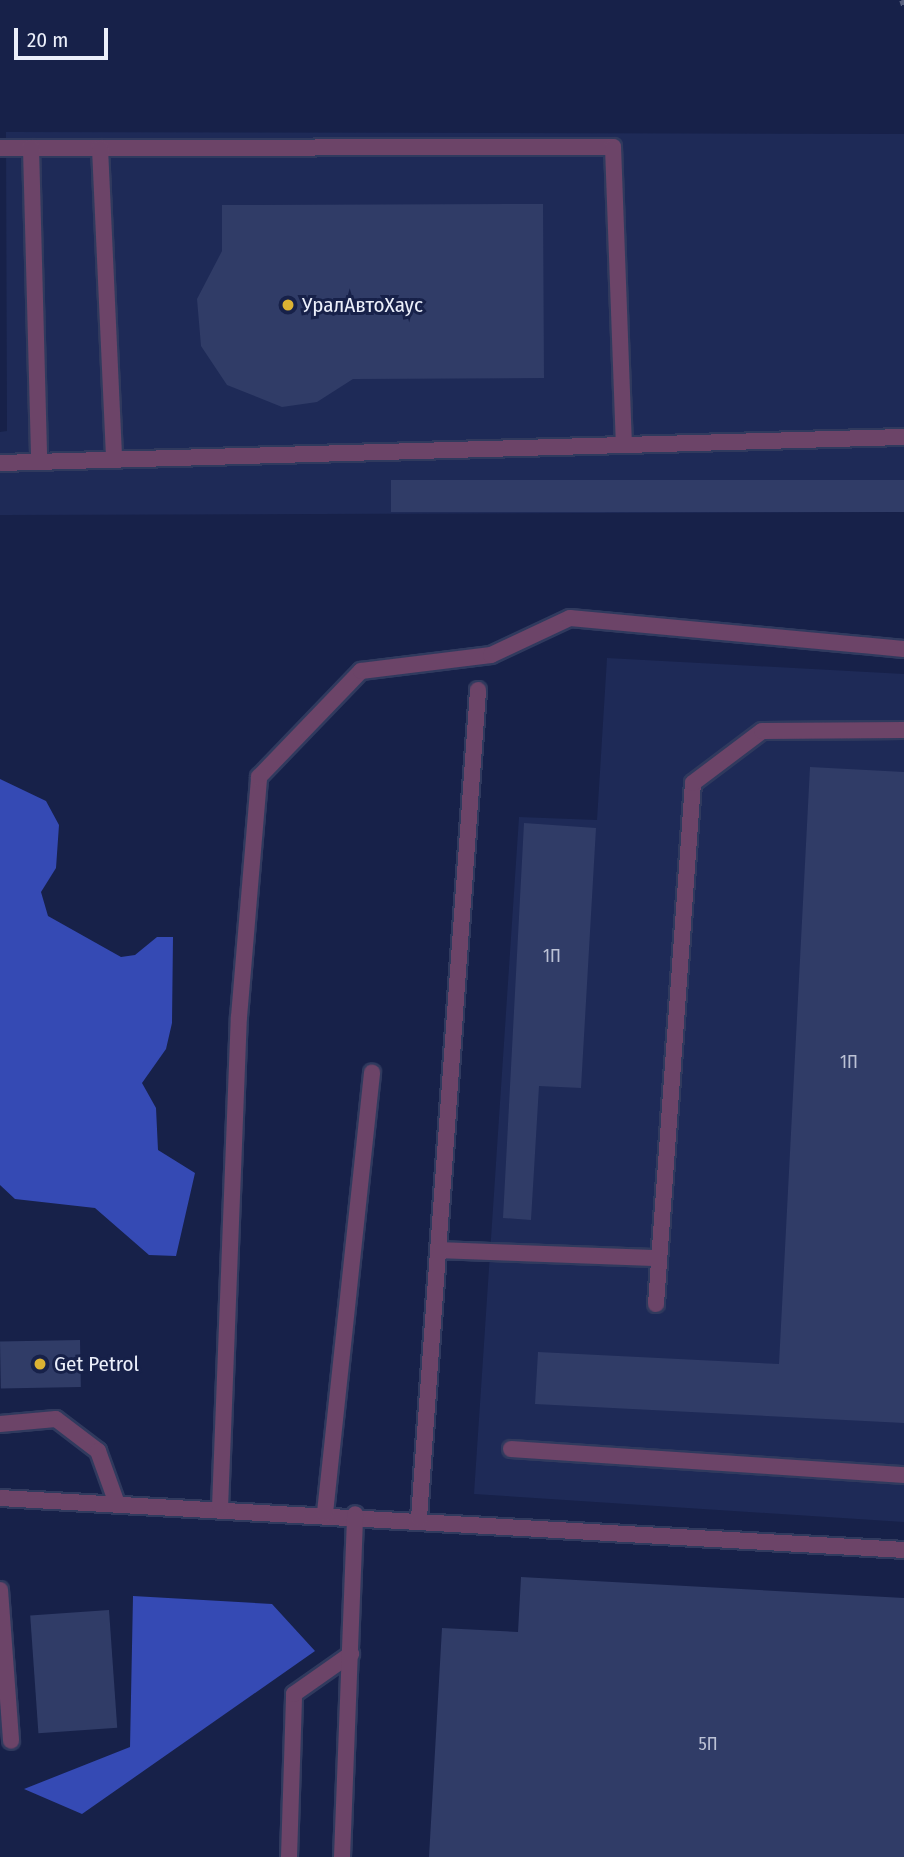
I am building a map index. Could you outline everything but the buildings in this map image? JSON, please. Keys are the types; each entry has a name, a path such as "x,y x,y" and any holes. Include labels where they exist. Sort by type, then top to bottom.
{"lane":[{"path":"31,148 39,462"},
{"path":"100,148 114,460"},
{"path":"0,149 613,148 624,445"},
{"path":"0,463 904,437"},
{"path":"220,1508 239,1017 259,777 361,671 491,655 570,618 904,649"},
{"path":"419,1518 478,690"},
{"path":"656,1304 692,783 762,731 904,730"},
{"path":"325,1513 372,1072"},
{"path":"438,1250 659,1258"},
{"path":"0,1424 56,1419 98,1451 116,1501"},
{"path":"511,1449 904,1475"},
{"path":"0,1498 116,1501 355,1514 904,1550"},
{"path":"342,1857 355,1514"},
{"path":"0,1590 11,1741"},
{"path":"289,1857 294,1694 351,1654"}],"path":[{"path":"902,0 904,6"}],"shaded area":[{"path":"6,132 904,134 904,512 0,515 0,432 7,431"},
{"path":"607,658 904,674 904,1522 474,1494 519,817 597,820"},
{"path":"0,779 46,801 59,825 56,868 41,892 48,916 121,957 135,955 157,937 173,937 172,1023 166,1049 142,1083 156,1108 158,1150 195,1173 176,1256 149,1255 95,1208 15,1199 0,1185"},
{"path":"133,1596 272,1604 315,1651 82,1814 24,1789 130,1747"}],"place":[{"name":"УралАвтоХаус","path":"288,305"},
{"name":"Get Petrol","path":"40,1364"}]}
